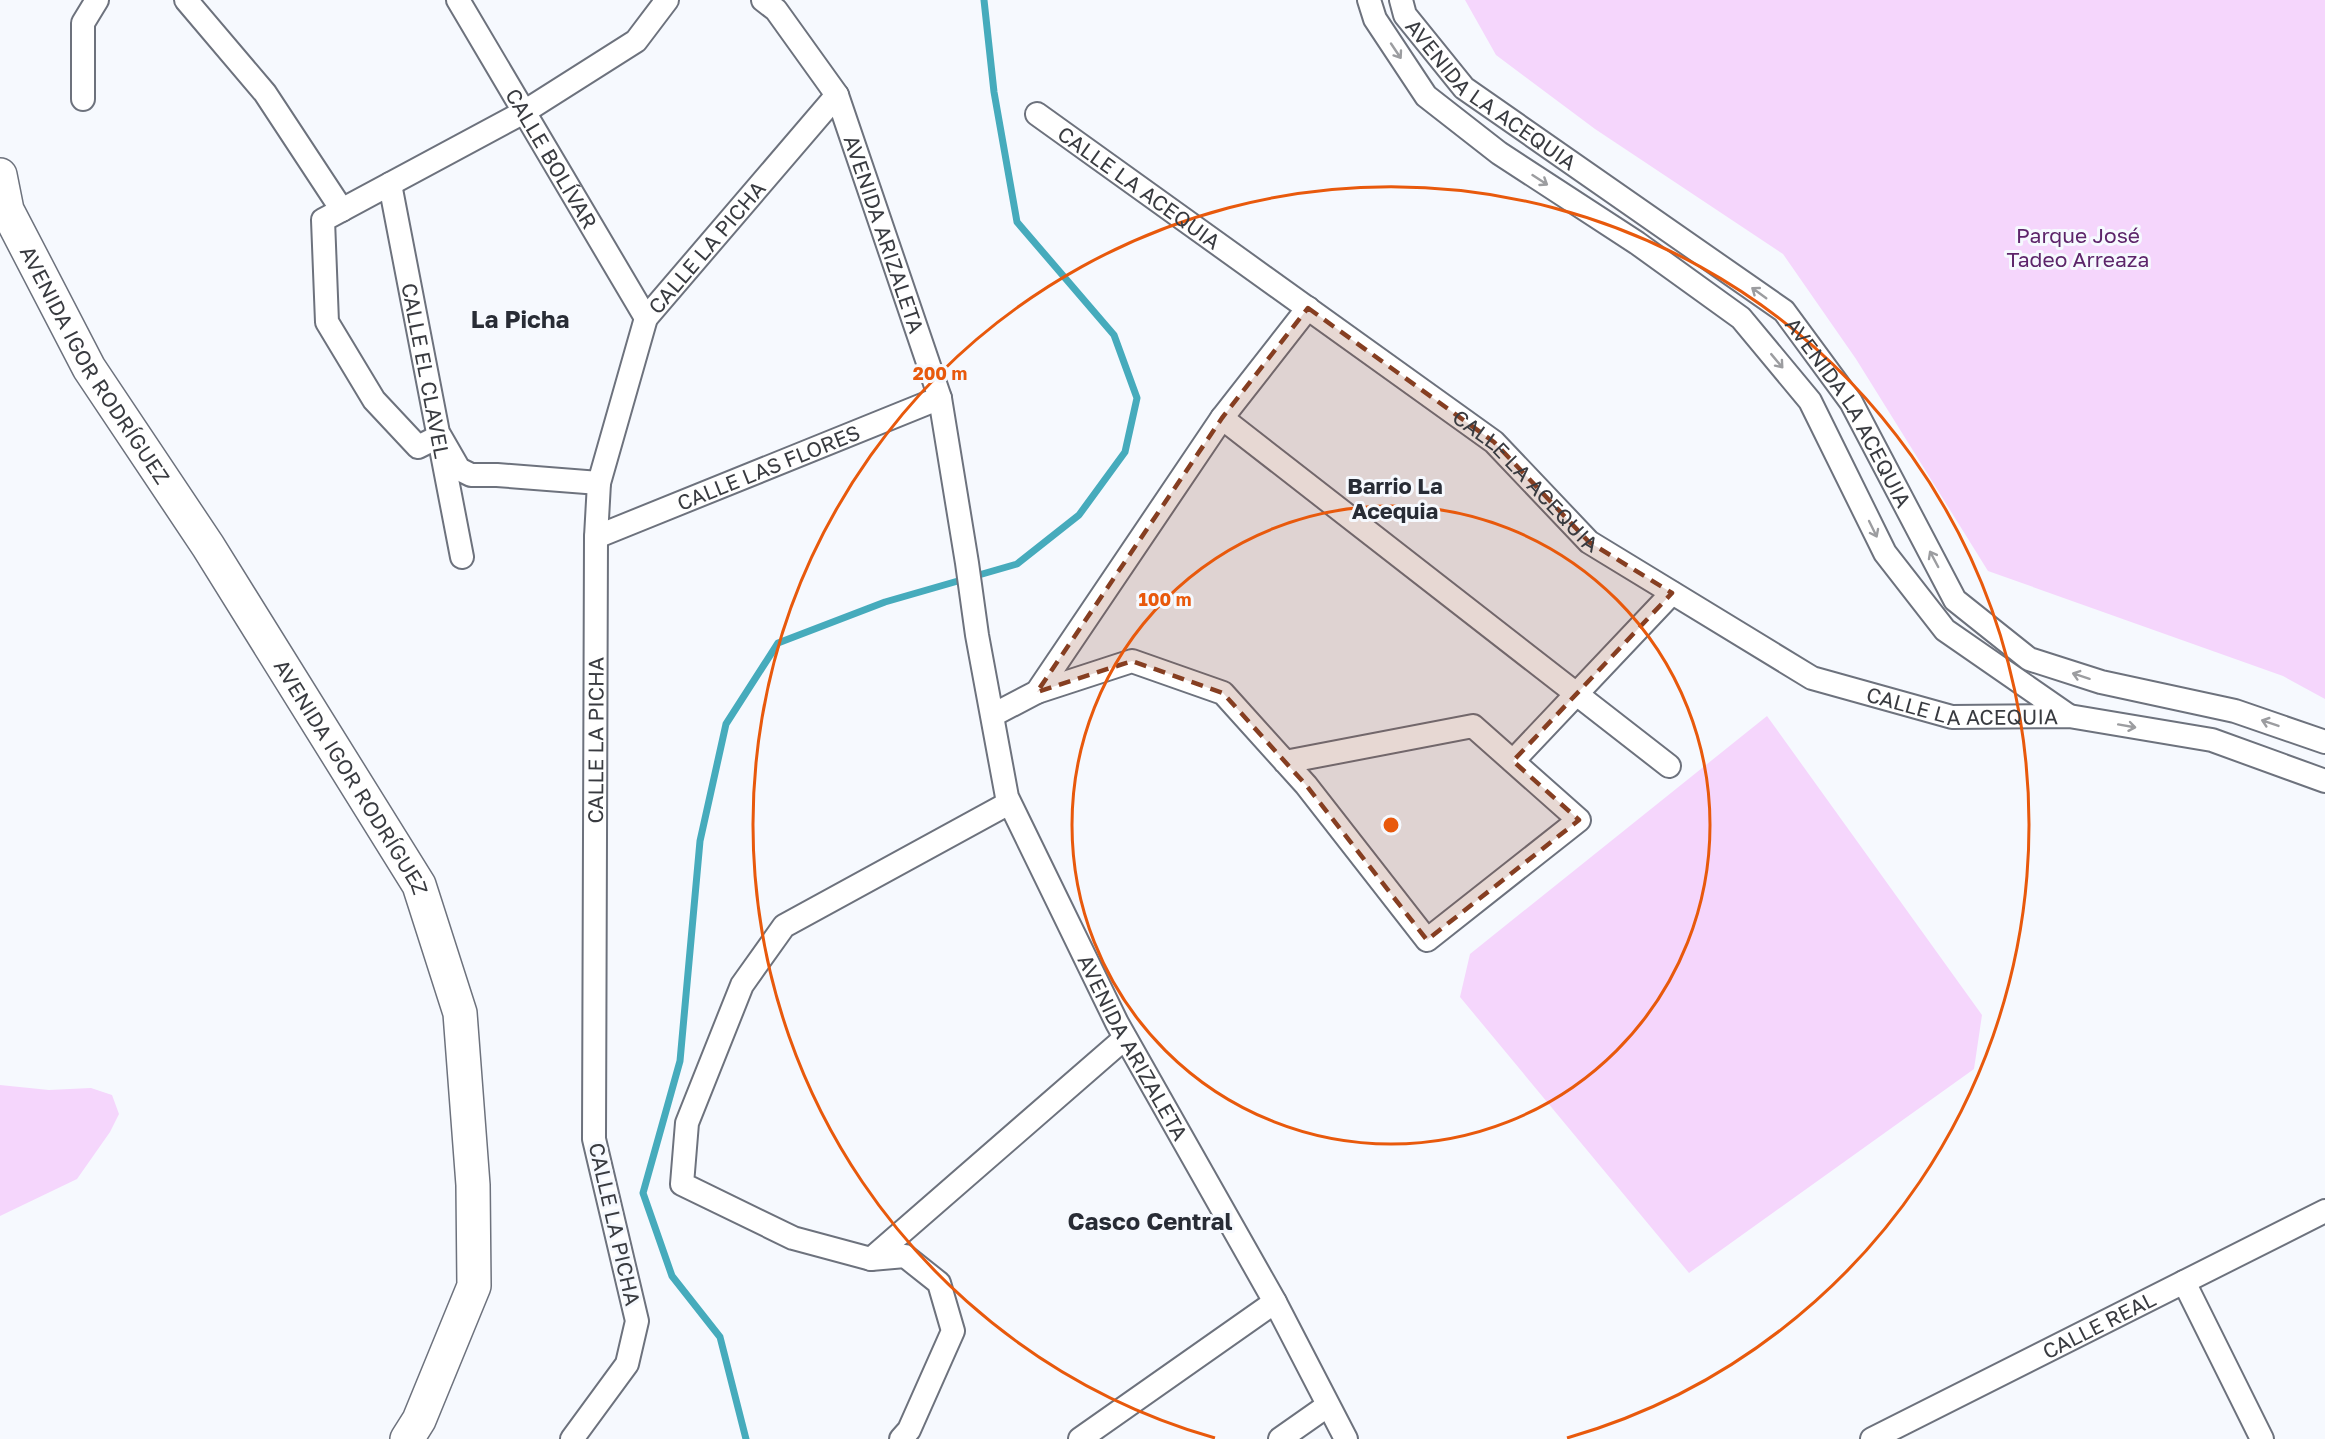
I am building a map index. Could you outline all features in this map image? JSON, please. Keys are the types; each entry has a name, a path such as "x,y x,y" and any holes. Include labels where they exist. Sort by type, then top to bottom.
{"highway":[{"name":"AVENIDA IGOR RODRÍGUEZ","path":"0,175 7,210 89,368 208,546 419,885 460,1013 472,1185 474,1286 423,1410 407,1439"}],"street":[{"path":"83,99 83,23 97,0"},
{"path":"186,0 265,93 342,210"},
{"name":"CALLE BOLÍVAR","path":"458,0 646,318"},
{"path":"599,483 471,475 459,469 440,436 418,447 374,400 327,322 323,220 524,112 636,41 667,0"},
{"name":"AVENIDA ARIZALETA","path":"763,0 776,10 837,95 940,398 968,563 977,635 1009,803 1125,1038 1275,1302 1346,1439"},
{"name":"AVENIDA LA ACEQUIA","path":"1369,0 1375,19 1426,96 1498,153 1637,243 1740,318 1810,401 1885,554 1946,630 2070,716"},
{"name":"AVENIDA LA ACEQUIA","path":"1401,0 1405,15 1464,88 1784,311 1851,402 1955,600 2029,659 2101,682 2235,711 2325,742"},
{"name":"CALLE LA PICHA","path":"572,1439 627,1364 637,1321 594,1139 596,537 599,483 646,318 837,95"},
{"name":"CALLE LA ACEQUIA","path":"1037,114 1494,442 1589,542 1812,678 1952,717 2070,716 2212,740 2325,781"},
{"name":"CALLE EL CLAVEL","path":"390,184 462,557"},
{"path":"1037,692 1222,418 1308,308"},
{"name":"CALLE LAS FLORES","path":"596,537 940,398"},
{"path":"1222,418 1669,766"},
{"path":"1513,761 1672,593"},
{"path":"993,715 1037,692 1132,661 1223,693 1285,762 1306,785 1427,940 1579,820 1473,726 1285,762"},
{"path":"910,1436 953,1331 939,1284 905,1256 871,1259 793,1238 682,1184 687,1123 742,985 784,926 1009,803"},
{"path":"871,1259 1125,1038"},
{"name":"CALLE REAL","path":"1872,1439 2325,1211"},
{"path":"2184,1282 2262,1439"},
{"path":"1080,1439 1275,1302"},
{"path":"1280,1439 1328,1406"}],"highlighted area":[{"path":"1308,308 1494,442 1589,542 1672,593 1513,761 1579,820 1427,940 1306,785 1223,693 1132,661 1037,692 1222,418"}],"green space":[{"name":"Parque José Tadeo Arreaza","path":"1465,0 2325,0 2325,699 2283,676 1988,571 1856,359 1783,254 1595,129 1496,55"},
{"path":"1767,716 1982,1015 1974,1069 1689,1273 1460,997 1470,954"},
{"path":"0,1085 49,1090 91,1088 112,1095 119,1114 110,1132 77,1179 0,1216"}],"waterway":[{"path":"746,1439 720,1337 672,1276 643,1193 680,1061 700,841 726,724 778,643 885,602 1017,564 1079,515 1125,452 1137,398 1114,335 1017,222 994,92 984,0"}],"district":[{"name":"La Picha","path":"520,318"},
{"name":"Barrio La Acequia","path":"1395,498"},
{"name":"Casco Central","path":"1150,1220"}]}
